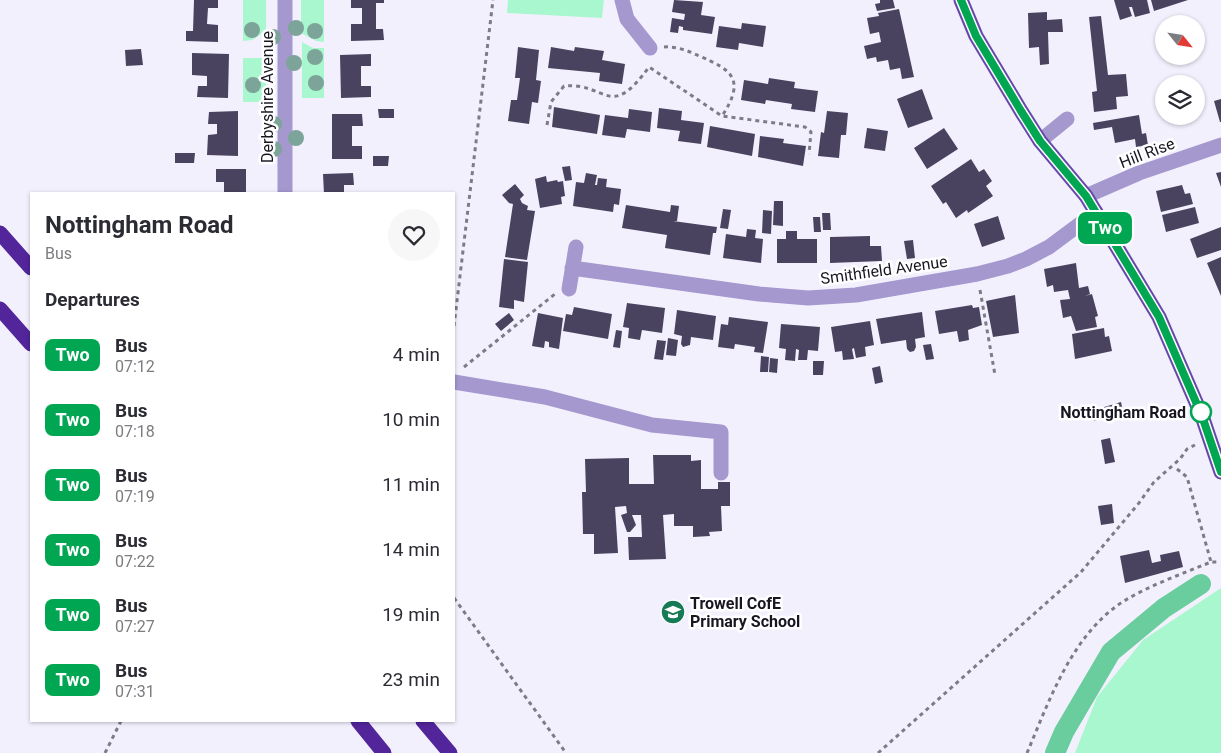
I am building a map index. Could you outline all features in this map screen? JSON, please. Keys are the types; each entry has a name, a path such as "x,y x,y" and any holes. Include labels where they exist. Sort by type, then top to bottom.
{"highway":[{"path":"0,233 30,267"},
{"path":"0,309 30,343"},
{"path":"359,722 384,753"},
{"path":"424,722 450,753"}],"main road":[{"path":"961,0 976,36 1040,141 1086,196 1159,317 1202,416 1221,472"}],"street":[{"name":"Derbyshire Avenue","path":"284,0 285,192"},
{"path":"622,0 626,19 650,48"},
{"path":"1040,141 1067,119"},
{"name":"Hill Rise","path":"1086,196 1139,173 1221,145"},
{"name":"Smithfield Avenue","path":"572,268 759,294 808,298 856,295 977,274 1026,259 1066,235 1096,212"},
{"path":"570,288 576,247"},
{"path":"455,382 545,397 652,425 721,432 721,473"}],"path":[{"path":"455,318 493,0"},
{"path":"650,48 669,46 688,51 718,64 731,74 735,88 733,97 722,116"},
{"path":"547,125 551,102 564,86 572,86 616,97 631,89 649,68 722,116 805,126 810,132 809,154"},
{"path":"977,274 995,375"},
{"path":"455,380 460,370 560,290 570,288"},
{"path":"878,753 1081,572 1140,503 1154,482 1180,460 1187,449"},
{"path":"1177,469 1187,477 1210,562"},
{"path":"1027,753 1067,666 1089,631 1124,601 1210,562 1218,562"},
{"path":"455,599 566,753"},
{"path":"105,753 120,722"}],"green space":[{"path":"243,0 266,0 266,31 252,40 243,41"},
{"path":"301,0 324,0 324,42 316,41 301,33"},
{"path":"508,0 604,0 602,18 507,13"},
{"path":"302,42 313,48 324,48 324,98 302,98"},
{"path":"243,58 266,58 266,102 243,102"},
{"path":"1221,588 1221,753 1075,753 1097,697 1143,640"}],"building":[{"path":"194,0 218,0 218,8 208,8 207,24 218,25 218,42 186,41 186,31 193,31"},
{"path":"351,0 384,0 384,3 376,3 376,29 383,29 384,40 351,41 351,24 362,24 362,8 351,8"},
{"path":"674,0 703,2 701,15 715,17 712,34 683,30 683,27 679,26 678,33 670,32 672,18 684,20 685,14 672,12"},
{"path":"880,0 893,0 895,8 877,11 875,4 880,3"},
{"path":"1114,0 1147,0 1150,13 1135,17 1132,7 1129,7 1132,16 1120,20"},
{"path":"1151,0 1188,0 1154,11"},
{"path":"899,9 914,77 902,79 900,68 890,70 888,60 877,62 876,57 867,59 864,46 881,42 879,32 870,34 867,18 879,16 878,13"},
{"path":"1047,12 1047,20 1062,19 1063,32 1048,32 1049,64 1040,65 1039,47 1029,48 1028,13"},
{"path":"1101,16 1108,75 1126,74 1128,96 1116,97 1117,109 1094,112 1092,92 1097,91 1089,17"},
{"path":"742,23 766,26 763,47 739,43 738,50 716,47 719,26 741,29"},
{"path":"518,47 539,50 536,80 541,81 538,103 532,102 529,124 508,121 511,100 517,100 520,78 515,78"},
{"path":"551,47 574,51 575,47 604,51 602,60 625,64 622,84 599,81 600,73 548,68"},
{"path":"141,49 143,65 126,66 125,50"},
{"path":"192,53 229,54 228,98 197,97 198,86 207,86 207,76 192,75"},
{"path":"371,54 371,66 361,66 361,86 371,86 371,97 341,98 340,55"},
{"path":"769,78 795,82 794,88 818,91 815,112 791,109 792,104 766,100 765,104 741,100 744,80 768,84"},
{"path":"922,89 933,119 908,128 897,99"},
{"path":"1221,99 1221,122 1220,122 1214,101"},
{"path":"554,107 600,115 597,134 552,127"},
{"path":"659,108 682,111 681,120 704,123 701,144 678,141 680,131 657,128"},
{"path":"378,109 394,109 394,118 379,118"},
{"path":"629,109 652,112 650,132 627,129 625,138 602,135 605,115 628,118"},
{"path":"238,111 238,156 207,155 208,135 217,134 217,124 208,124 209,112"},
{"path":"827,111 848,113 846,135 841,135 839,158 818,156 821,132 824,133"},
{"path":"332,114 362,114 363,126 352,126 352,146 362,146 362,159 332,159"},
{"path":"1139,115 1142,134 1146,133 1148,145 1136,147 1135,139 1115,143 1112,127 1094,130 1093,123"},
{"path":"710,126 755,134 752,156 707,147"},
{"path":"867,128 888,131 885,151 864,148"},
{"path":"944,128 958,149 927,169 914,148"},
{"path":"760,136 784,139 783,143 806,146 803,166 758,157"},
{"path":"175,153 195,153 194,163 175,163"},
{"path":"373,156 389,156 388,166 373,166"},
{"path":"971,159 979,172 984,169 992,181 986,186 993,196 968,213 967,210 956,218 946,202 943,204 931,186"},
{"path":"570,166 572,180 565,181 562,167"},
{"path":"216,169 246,169 246,192 224,192 224,182 216,182"},
{"path":"1221,172 1221,187 1216,173"},
{"path":"353,173 354,185 344,185 344,192 324,192 323,174"},
{"path":"586,173 597,175 595,185 597,185 598,178 607,179 606,187 621,189 619,205 614,204 613,212 573,206 576,182 584,183"},
{"path":"546,176 547,182 563,181 565,196 561,197 562,204 540,208 535,179"},
{"path":"515,184 524,195 520,199 522,203 528,206 527,210 535,211 527,260 505,257 513,204 509,203 502,195"},
{"path":"1182,185 1185,194 1190,193 1193,204 1161,212 1156,191"},
{"path":"774,201 783,201 783,226 773,225"},
{"path":"626,205 670,212 671,205 679,206 677,221 673,221 717,227 716,233 713,233 710,255 665,248 667,235 622,228"},
{"path":"1195,207 1199,223 1166,232 1162,215"},
{"path":"723,209 731,210 728,229 720,228"},
{"path":"763,210 772,211 771,234 762,233"},
{"path":"822,213 830,213 831,230 823,230"},
{"path":"998,216 1005,239 982,247 974,224"},
{"path":"813,217 820,217 821,232 814,232"},
{"path":"1221,227 1221,250 1197,258 1190,239"},
{"path":"747,229 756,230 755,238 763,239 761,263 723,258 726,234 746,237"},
{"path":"786,231 797,231 797,239 817,239 817,263 777,263 777,239 786,239"},
{"path":"870,236 870,246 881,246 882,261 830,263 830,237"},
{"path":"913,240 915,258 907,259 904,241"},
{"path":"1221,257 1221,296 1207,263"},
{"path":"504,259 528,262 524,302 514,300 514,309 499,307"},
{"path":"1076,263 1079,288 1088,286 1090,294 1085,296 1092,294 1098,316 1095,317 1097,327 1076,331 1071,316 1063,318 1060,300 1070,299 1068,290 1054,292 1053,285 1047,287 1044,269"},
{"path":"1015,295 1019,333 993,337 986,301"},
{"path":"627,303 665,308 662,333 642,330 640,340 628,338 629,328 623,327"},
{"path":"972,305 973,308 979,307 982,325 968,330 969,340 959,342 957,331 939,334 935,311"},
{"path":"574,307 612,314 608,339 563,331 566,314 572,315"},
{"path":"677,310 716,316 713,340 691,337 690,345 683,347 681,344 682,336 674,334"},
{"path":"922,312 925,337 915,339 916,347 914,351 910,352 907,349 906,340 881,344 876,319"},
{"path":"509,313 514,320 501,331 495,324"},
{"path":"538,313 563,318 559,349 549,347 549,342 545,341 544,348 532,346"},
{"path":"729,317 768,322 763,353 754,352 755,347 735,344 734,349 718,347 721,324 728,325"},
{"path":"870,321 874,345 865,347 866,356 856,358 854,348 852,349 854,359 843,360 842,351 835,352 831,327"},
{"path":"781,324 820,327 818,351 808,350 807,360 798,360 799,350 796,349 795,361 785,360 786,349 779,348"},
{"path":"1104,328 1105,337 1109,336 1112,351 1075,359 1072,334"},
{"path":"616,330 622,331 620,348 613,347"},
{"path":"668,338 678,340 676,356 666,355"},
{"path":"657,340 666,341 663,360 654,359"},
{"path":"931,344 934,359 926,360 923,345"},
{"path":"761,356 769,357 768,372 760,372"},
{"path":"770,358 778,359 777,373 769,372"},
{"path":"813,361 824,361 823,375 813,375"},
{"path":"880,366 883,382 875,384 872,368"},
{"path":"1121,402 1123,412 1094,421 1091,411"},
{"path":"1110,438 1115,462 1105,464 1101,440"},
{"path":"653,455 691,455 691,461 701,460 701,489 718,489 718,482 730,482 730,506 721,506 722,531 709,532 710,536 693,537 693,526 674,526 674,514 663,515 666,559 629,560 628,537 642,537 641,515 632,515 636,525 630,532 627,532 621,515 627,513 626,506 615,507 618,553 594,554 594,534 583,534 582,492 586,492 585,459 629,458 629,484 654,484"},
{"path":"1112,504 1114,523 1101,525 1098,506"},
{"path":"1149,550 1152,563 1161,561 1160,555 1179,551 1183,567 1125,583 1120,556"}],"waterway":[{"path":"1055,753 1064,732 1111,652 1164,608 1201,584"}],"bus line":[{"name":"Two","path":"961,0 976,36 1021,111 1040,141 1086,196 1159,317 1202,416 1221,472"}],"place":[{"name":"Nottingham Road","path":"1201,412"},
{"name":"Trowell CofE Primary School","path":"673,612"}]}
